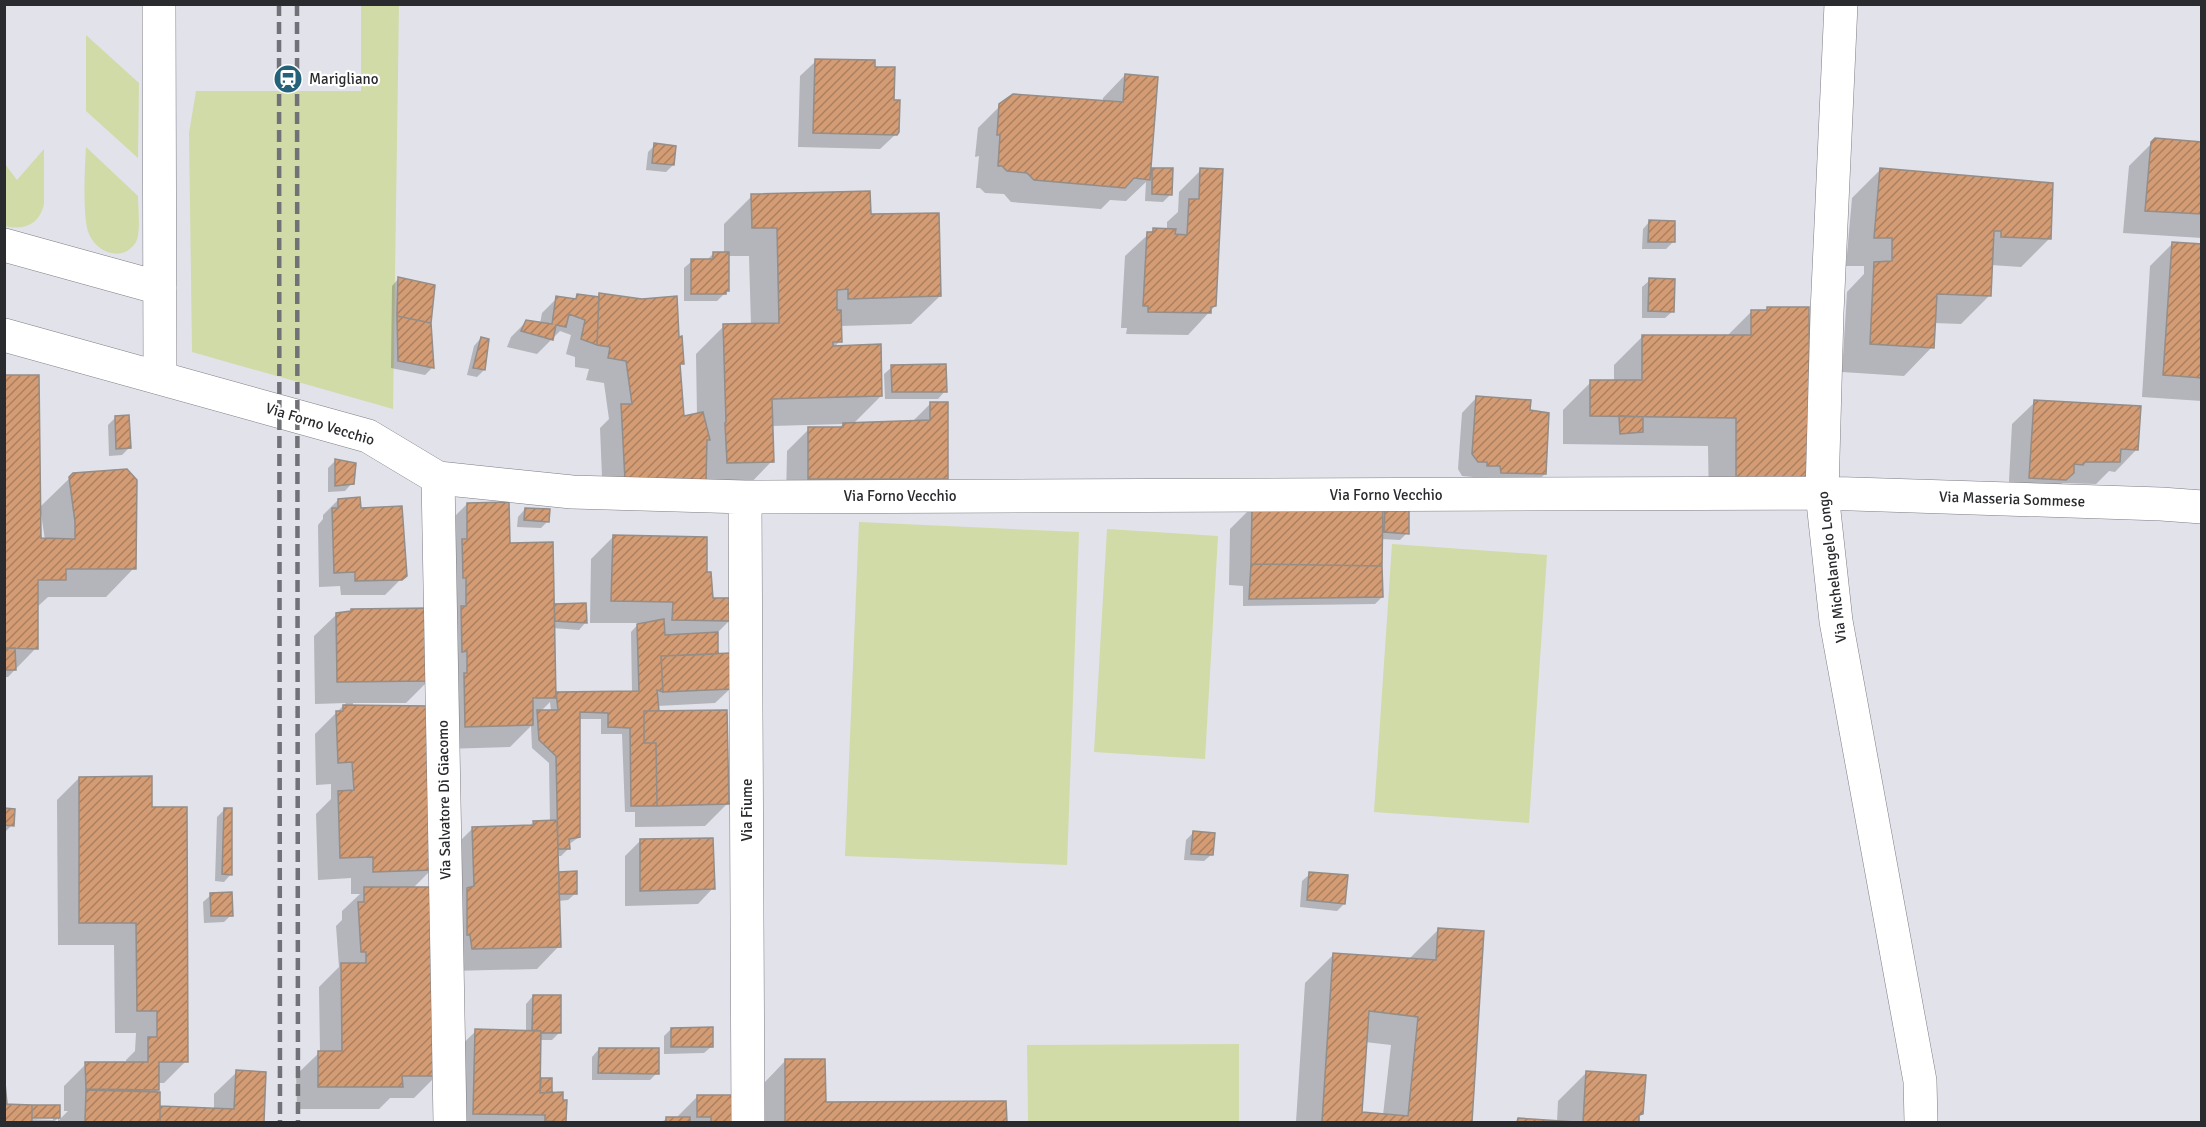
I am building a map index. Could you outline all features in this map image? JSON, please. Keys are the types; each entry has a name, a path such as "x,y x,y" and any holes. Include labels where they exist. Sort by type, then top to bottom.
{"street":[{"path":"159,4 160,377"},
{"name":"Via Michelangelo Longo","path":"1841,4 1827,313 1822,493 1836,621 1920,1081 1921,1122"},
{"path":"4,245 160,288"},
{"name":"Via Forno Vecchio","path":"4,335 369,436 438,478 572,492 746,496 1822,493"},
{"name":"Via Salvatore Di Giacomo","path":"438,478 450,1122"},
{"name":"Via Masseria Sommese","path":"1822,493 2202,507"},
{"name":"Via Fiume","path":"746,496 748,1122"}],"green space":[{"path":"361,5 399,5 393,409 192,352 189,133 196,91 361,91"},
{"path":"86,35 139,83 138,158 86,111"},
{"path":"86,147 138,196 138,238 131,248 118,254 98,246 89,234 85,204"},
{"path":"44,149 44,204 39,217 25,227 5,226 5,164 17,180"},
{"path":"859,522 1079,532 1067,865 845,856"},
{"path":"1107,529 1218,536 1205,759 1094,752"},
{"path":"1392,544 1547,555 1529,823 1374,812"},
{"path":"1239,1044 1239,1122 1028,1122 1027,1045"}],"building":[{"path":"815,59 875,60 875,67 895,67 894,100 900,100 897,135 813,133"},
{"path":"1125,74 1158,77 1150,180 1134,178 1125,188 1034,180 1027,173 1007,171 1002,166 998,166 999,104 1013,94 1123,102"},
{"path":"2155,138 2202,142 2202,214 2145,211 2151,142"},
{"path":"654,143 676,146 674,165 652,163"},
{"path":"1152,168 1173,168 1172,195 1152,194"},
{"path":"1200,168 1223,169 1216,306 1211,307 1211,313 1148,312 1148,306 1143,306 1147,232 1153,232 1153,228 1176,229 1175,234 1187,235 1189,199 1199,199"},
{"path":"1880,168 2053,183 2051,239 2001,237 2001,231 1994,231 1991,296 1937,294 1934,348 1870,344 1874,262 1892,261 1892,238 1874,238"},
{"path":"870,191 871,214 939,213 941,296 848,299 848,289 837,290 837,310 841,310 842,342 833,342 833,346 881,344 882,396 772,399 774,462 727,463 723,324 779,323 777,228 752,228 751,194"},
{"path":"1649,220 1675,221 1675,242 1648,242"},
{"path":"2172,242 2202,244 2202,378 2163,375"},
{"path":"713,252 729,252 729,291 726,291 726,294 691,294 691,259 713,259"},
{"path":"398,277 435,285 431,323 397,316"},
{"path":"1649,278 1675,279 1674,312 1648,311"},
{"path":"599,293 642,299 677,296 679,337 682,336 684,364 680,364 684,416 703,412 710,440 707,440 706,481 625,480 621,404 632,404 626,361 608,358 610,347 597,345"},
{"path":"577,294 599,297 597,345 581,339 585,320 569,314 566,327 556,325 553,340 521,331 526,320 552,324 556,296 576,299"},
{"path":"1767,307 1809,307 1810,476 1805,476 1805,479 1736,479 1736,418 1590,416 1590,380 1642,380 1642,335 1751,335 1751,310 1767,310"},
{"path":"397,316 431,323 434,368 398,361"},
{"path":"481,337 489,339 485,370 473,368"},
{"path":"946,364 947,392 892,392 891,365"},
{"path":"4,375 39,375 41,538 75,539 69,477 73,473 127,469 137,480 136,569 66,569 66,580 38,580 38,649 4,648"},
{"path":"1476,396 1531,400 1530,410 1549,413 1546,474 1501,473 1500,466 1487,466 1487,462 1478,462 1472,454"},
{"path":"2034,400 2141,406 2138,450 2121,449 2120,462 2074,464 2074,473 2066,480 2029,478"},
{"path":"930,402 948,402 948,479 808,479 808,427 843,427 843,423 930,420"},
{"path":"129,415 131,448 116,449 115,416"},
{"path":"1619,416 1643,417 1643,432 1620,434"},
{"path":"335,459 356,463 354,484 335,486"},
{"path":"360,497 361,508 402,506 407,576 402,580 355,581 355,572 334,573 332,508 338,508 338,499"},
{"path":"509,502 510,543 553,542 556,698 533,698 533,725 465,727 464,673 467,673 467,651 462,652 461,606 466,606 462,539 467,539 467,503"},
{"path":"1383,504 1382,566 1251,564 1252,506"},
{"path":"1385,504 1409,507 1409,534 1384,532"},
{"path":"525,508 550,509 549,522 524,520"},
{"path":"613,535 707,537 707,572 711,572 713,598 731,598 731,621 672,620 673,602 611,601"},
{"path":"1251,564 1382,566 1383,597 1249,599"},
{"path":"586,603 587,623 555,621 554,604"},
{"path":"430,608 430,681 337,682 336,613 351,611 351,609"},
{"path":"664,619 665,635 718,632 718,654 661,656 663,692 657,690 659,711 644,711 644,743 656,743 657,806 631,806 630,728 608,727 608,713 580,712 580,837 569,839 570,849 558,849 556,756 539,740 537,710 558,710 556,692 639,691 637,624"},
{"path":"4,648 15,648 16,670 4,670"},
{"path":"731,653 732,689 663,692 661,656"},
{"path":"343,705 428,706 433,870 373,872 373,857 340,858 338,791 354,790 352,762 338,763 336,711 343,711"},
{"path":"727,710 729,804 657,806 656,743 644,743 644,711"},
{"path":"152,776 152,807 187,807 188,1062 159,1062 159,1090 86,1089 85,1062 148,1062 148,1037 157,1037 157,1011 137,1011 136,923 79,923 79,777"},
{"path":"4,808 15,809 14,826 4,825"},
{"path":"224,808 232,808 232,875 222,874"},
{"path":"557,820 561,947 472,949 470,935 467,935 467,888 474,886 472,827 534,825 533,821"},
{"path":"1193,831 1215,833 1213,855 1191,854"},
{"path":"713,838 715,889 640,891 640,839"},
{"path":"577,871 577,894 559,894 559,872"},
{"path":"1309,872 1348,875 1345,904 1307,900"},
{"path":"364,887 433,887 438,1076 402,1076 403,1087 318,1087 318,1051 342,1051 341,963 366,963 366,952 361,952 358,902 364,902"},
{"path":"232,892 233,916 211,916 210,893"},
{"path":"1438,928 1484,931 1472,1122 1322,1122 1333,953 1436,960","holes":["1369,1011 1418,1017 1408,1116 1362,1112"]},
{"path":"533,995 561,995 561,1033 541,1033 541,1031 532,1030"},
{"path":"713,1027 713,1047 671,1047 671,1028"},
{"path":"475,1029 541,1031 540,1093 563,1092 563,1100 567,1100 566,1122 545,1121 545,1115 473,1114"},
{"path":"599,1048 659,1048 659,1074 598,1073"},
{"path":"785,1059 825,1059 826,1102 1006,1101 1007,1122 785,1122"},
{"path":"236,1070 266,1072 264,1122 160,1122 160,1106 234,1109"},
{"path":"1586,1071 1646,1075 1643,1114 1639,1115 1639,1122 1583,1122"},
{"path":"4,1072 7,1104 4,1104"},
{"path":"541,1078 552,1078 552,1092 540,1093"},
{"path":"86,1090 160,1092 160,1122 85,1122"},
{"path":"697,1095 734,1095 737,1122 711,1122 711,1117 697,1117"},
{"path":"4,1104 32,1105 32,1122 4,1122"},
{"path":"32,1105 60,1105 60,1118 32,1118"},
{"path":"666,1117 690,1117 690,1122 666,1122"},
{"path":"1518,1118 1576,1122 1517,1122"}],"railway":[{"path":"279,4 280,1122"},
{"path":"297,4 298,1122"}],"place":[{"name":"Marigliano","path":"288,79"}]}
